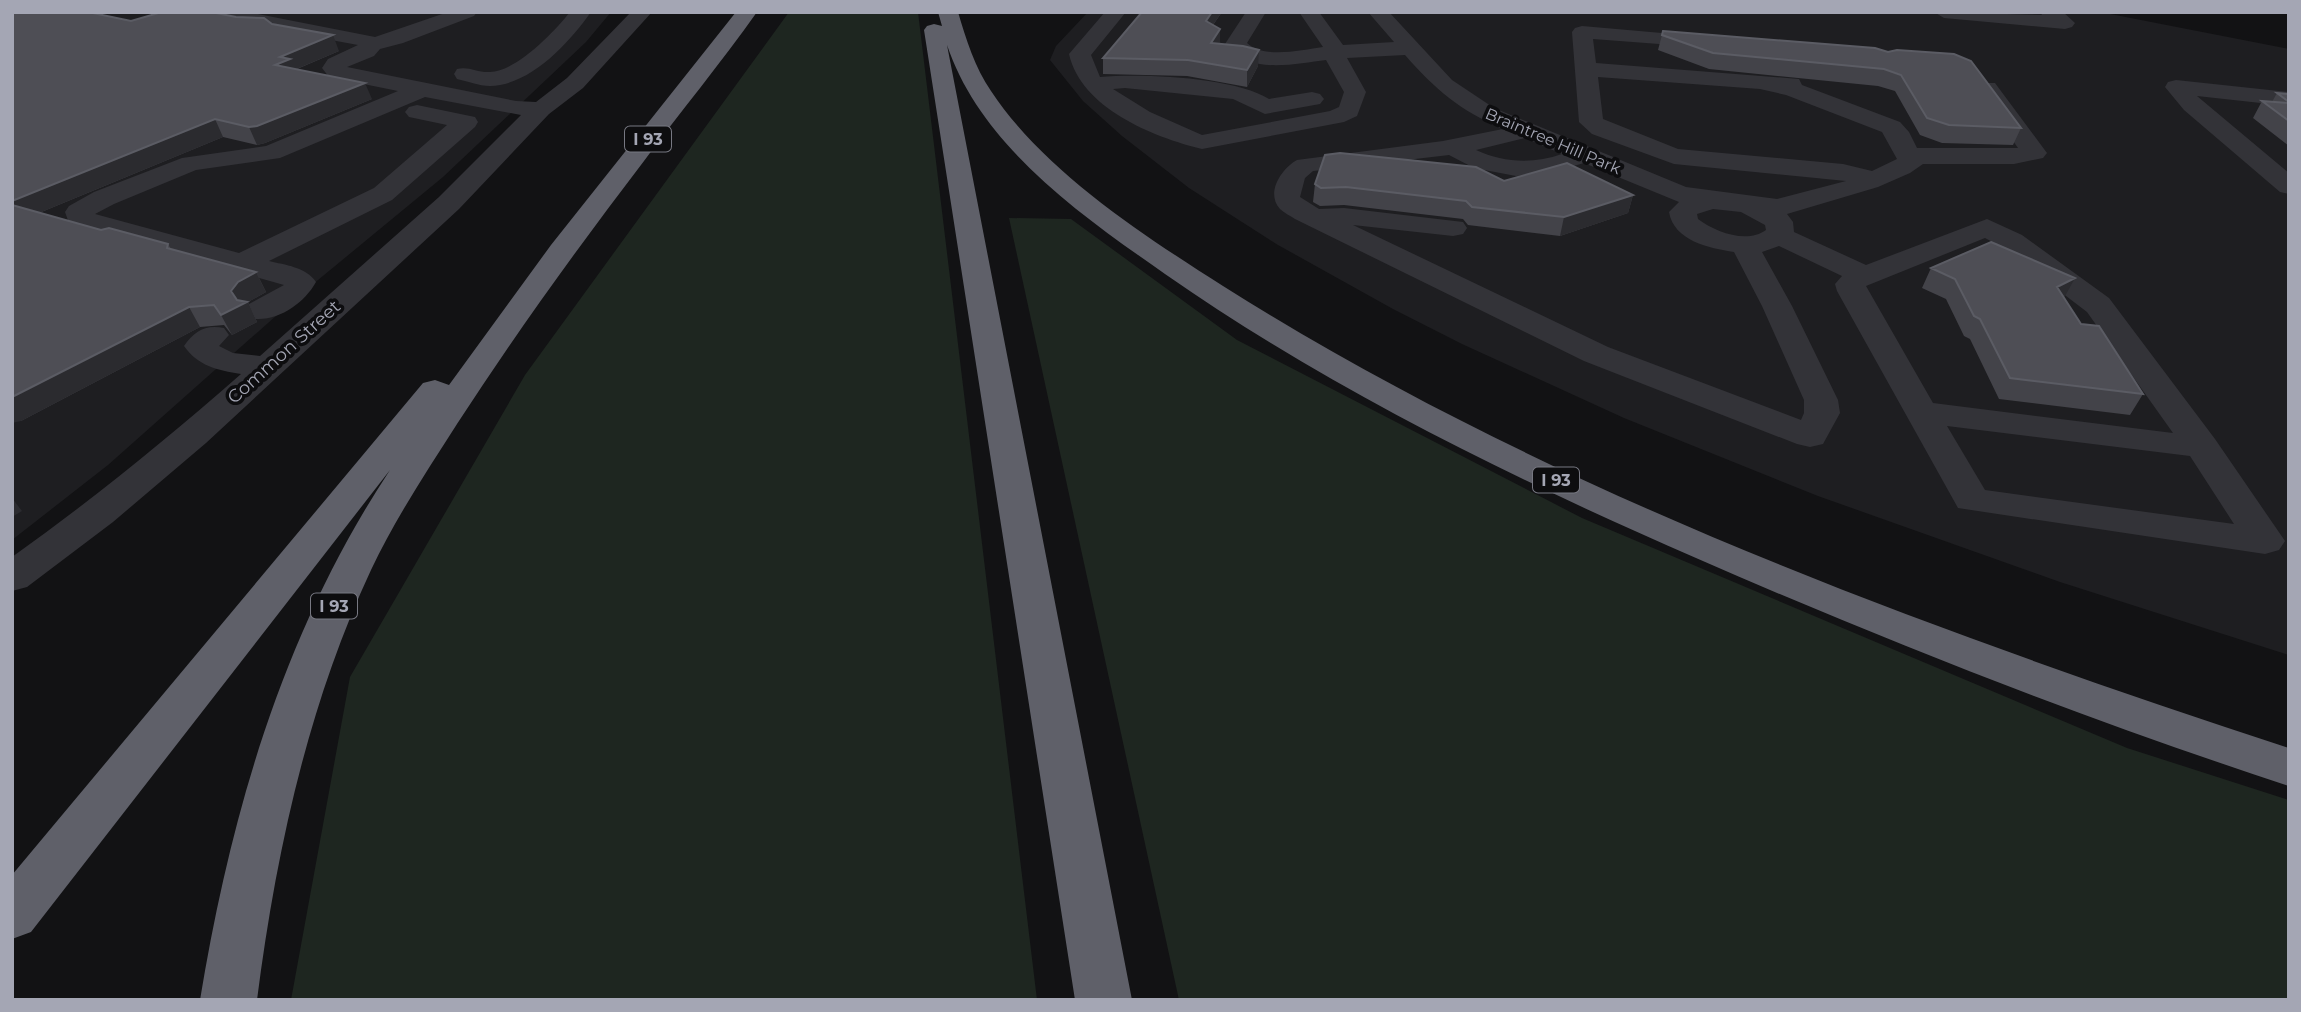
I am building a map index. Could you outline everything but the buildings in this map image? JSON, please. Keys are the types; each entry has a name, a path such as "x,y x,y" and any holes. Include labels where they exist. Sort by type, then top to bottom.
{"highway":[{"path":"931,12 1104,1000"},
{"name":"I 93","path":"948,12 960,55 977,88 1006,127 1044,164 1151,251 1239,310 1336,367 1548,476 1751,566 2033,677 2289,767"},
{"name":"I 93","path":"228,1000 241,922 275,779 296,710 333,608 361,551 391,498 488,352 552,262 745,13"},
{"path":"12,915 475,341 552,262"}],"street":[{"path":"213,12 318,31 351,29 419,12"},
{"path":"467,12 393,40 373,44 366,51 338,62 333,70 516,108 541,110"},
{"path":"465,74 492,79 531,62 557,39 581,12"},
{"name":"Common Street","path":"541,110 545,95 604,34 621,12"},
{"name":"Common Street","path":"18,569 151,471 268,367 449,204 541,110 575,83 642,12"},
{"path":"1116,12 1080,54 1101,61 1085,73 1133,112 1190,139 1202,142 1340,117 1350,110 1334,82"},
{"path":"1256,12 1237,42 1238,48 1244,52 1282,58 1401,48"},
{"path":"1096,84 1125,81 1232,92 1248,96 1265,107 1329,96 1334,82 1332,43 1309,12"},
{"name":"Braintree Hill Park","path":"1362,12 1401,48"},
{"name":"Braintree Hill Park","path":"1378,12 1420,81 1442,99 1576,157 1686,196 1730,202 1770,215 1781,226 1779,235 1761,243 1743,243 1705,235 1688,226 1676,208 1663,198 1576,157"},
{"path":"1944,12 2065,23 2050,12"},
{"path":"351,29 373,44"},
{"path":"1740,44 1582,32 1592,123 1653,150 1679,157 1837,172 1871,179"},
{"path":"1678,39 1687,78"},
{"path":"1586,69 1869,94 1891,114 1897,132 1911,156 1911,162 1906,166 1837,192 1781,207 1705,201 1688,206 1683,212 1683,218"},
{"path":"1911,156 2024,163 2034,151 1974,70"},
{"path":"1253,76 1334,82"},
{"path":"1768,84 1804,93 1882,123 1897,132"},
{"path":"2289,99 2176,87 2192,105 2289,186"},
{"path":"260,311 295,292 301,282 290,276 85,220 79,217 79,212 104,198 187,164 266,155 423,89"},
{"path":"242,263 387,191 466,122 384,106"},
{"path":"1516,133 1453,146 1306,165 1297,171 1305,185 1287,193 1290,203 1318,219 1460,290 1625,366 1810,436 1822,413 1821,400 1777,306 1743,243"},
{"path":"1453,146 1478,163 1495,166 1534,167 1576,157"},
{"path":"1779,235 1837,192"},
{"path":"1318,219 1340,215 1453,226 1451,242 1460,290"},
{"path":"1987,227 2098,305 2202,447 2265,541 1972,500 1921,412 1850,288 1854,281 1865,276 1987,227"},
{"path":"1779,235 1865,276"},
{"path":"213,335 200,346 204,353 237,363 268,367"},
{"path":"1921,412 2202,447"}],"shaded area":[{"path":"12,12 611,12 586,42 443,177 295,299 108,465 12,540"},
{"path":"789,12 918,12 1037,1000 291,1000 350,677 525,375"},
{"path":"1088,12 2100,12 2289,49 2289,655 2060,582 1818,496 1624,418 1462,344 1393,309 1278,245 1189,188 1122,136 1083,101 1050,60 1056,46"},
{"path":"1009,218 1071,219 1237,340 1582,518 2127,748 2289,800 2289,1000 1179,1000"}]}
